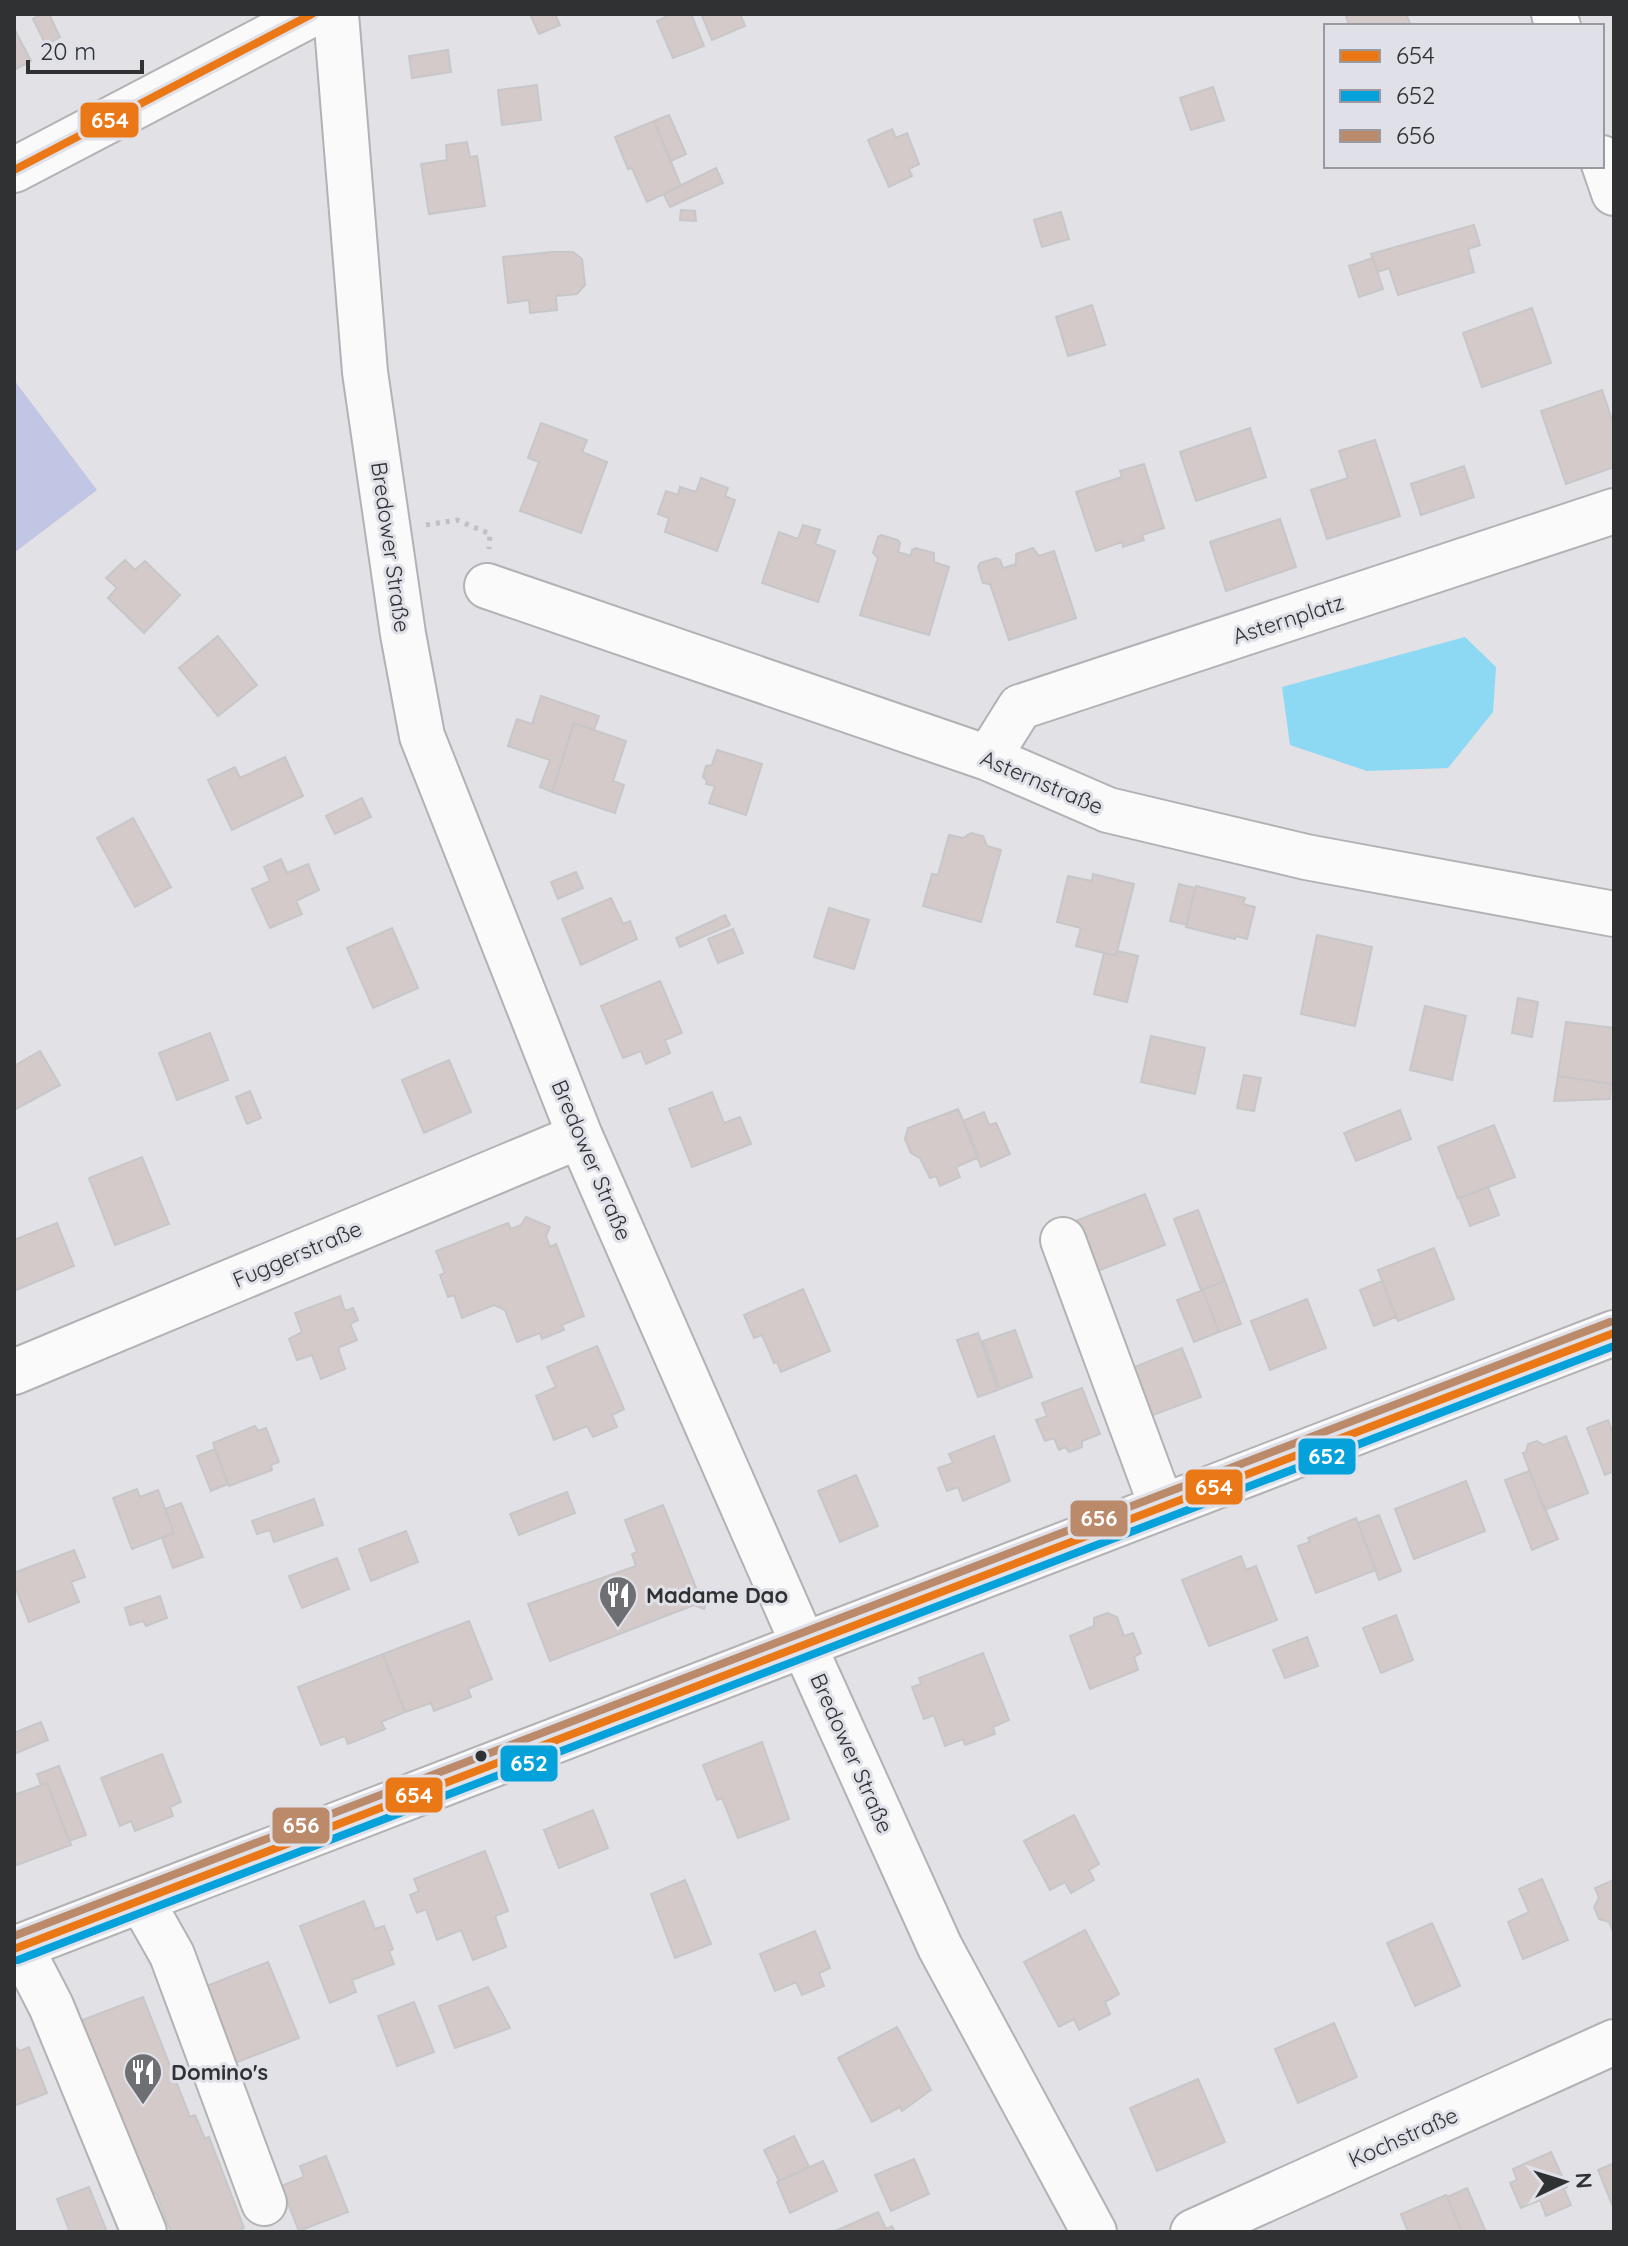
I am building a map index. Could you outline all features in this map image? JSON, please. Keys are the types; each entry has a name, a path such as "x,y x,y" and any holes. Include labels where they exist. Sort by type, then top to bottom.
{"street":[{"path":"14,170 312,14"},
{"name":"Bredower Straße","path":"336,14 365,372 403,634 422,736 580,1136 804,1646 940,1947 1094,2232"},
{"path":"1604,164 1614,193"},
{"name":"Asternplatz","path":"988,758 1020,707 1614,511"},
{"name":"Asternstraße","path":"487,586 988,758 1108,810 1306,857 1614,914"},
{"name":"Fuggerstraße","path":"14,1372 580,1136"},
{"path":"1063,1240 1162,1507"},
{"path":"144,2232 51,2006 17,1947 1614,1333"},
{"path":"141,1900 172,1955 264,2203"},
{"name":"Kochstraße","path":"1193,2232 1614,2042"}],"shaded area":[{"path":"14,380 97,490 14,553"},
{"path":"1465,637 1496,667 1493,712 1448,768 1367,771 1290,745 1282,687"}],"building":[{"path":"49,14 60,37 46,45 33,19"},
{"path":"530,14 555,14 560,25 539,34"},
{"path":"672,14 691,14 704,46 673,58 657,21"},
{"path":"740,14 745,26 712,40 702,16"},
{"path":"1406,14 1410,24 1348,24 1346,16"},
{"path":"14,28 31,61 14,70"},
{"path":"448,50 451,72 412,78 409,56"},
{"path":"537,85 541,120 502,125 498,90"},
{"path":"1213,87 1224,120 1191,130 1180,98"},
{"path":"669,115 686,154 671,161 654,121"},
{"path":"654,121 681,186 647,202 632,168 628,169 615,137"},
{"path":"892,129 896,138 907,133 919,164 909,169 912,176 889,187 868,140"},
{"path":"467,142 470,157 477,156 485,206 429,214 421,164 447,160 446,145"},
{"path":"716,168 723,183 670,207 664,195 667,192"},
{"path":"681,210 695,211 696,221 680,220"},
{"path":"1061,212 1069,239 1042,247 1034,220"},
{"path":"1474,225 1480,245 1468,249 1474,272 1398,295 1389,268 1378,272 1371,254"},
{"path":"573,252 582,259 585,285 577,294 556,296 557,310 530,313 529,300 508,303 503,257"},
{"path":"1373,258 1383,289 1359,297 1349,266"},
{"path":"1092,305 1105,345 1068,356 1056,317"},
{"path":"1532,308 1551,363 1482,387 1463,333"},
{"path":"1602,390 1614,426 1614,467 1566,484 1541,411"},
{"path":"541,423 587,440 582,452 607,462 581,533 520,511 539,462 528,458"},
{"path":"1250,428 1266,477 1196,501 1180,452"},
{"path":"1375,440 1400,516 1327,539 1311,490 1348,478 1339,451"},
{"path":"1144,464 1164,528 1142,535 1144,540 1123,547 1122,542 1096,551 1076,492 1122,477 1120,471"},
{"path":"1464,466 1474,497 1421,515 1411,484"},
{"path":"701,478 728,488 725,496 735,500 717,551 665,532 669,518 658,514 666,491 678,495 680,487 696,492"},
{"path":"1280,519 1296,567 1226,591 1210,542"},
{"path":"803,525 820,530 815,544 835,551 818,602 762,583 779,532 798,539"},
{"path":"881,535 898,540 898,552 911,556 916,548 934,553 934,562 949,567 929,635 860,615 878,558 873,553"},
{"path":"1033,548 1039,556 1054,551 1076,618 1009,640 990,584 983,583 978,567 980,563 996,558 1003,568 1016,564 1016,554"},
{"path":"125,560 135,570 145,561 180,595 144,633 108,598 117,588 106,578"},
{"path":"218,636 257,685 218,716 179,668"},
{"path":"541,696 599,716 594,730 574,723 552,792 540,787 550,760 508,746 517,719 532,724"},
{"path":"574,723 626,741 613,781 624,785 615,813 552,792"},
{"path":"717,750 762,764 746,815 709,803 715,786 706,784 703,777 706,766 712,765"},
{"path":"285,757 303,796 232,830 208,780 235,767 240,778"},
{"path":"362,798 371,817 335,834 326,816"},
{"path":"133,818 171,887 135,907 97,838"},
{"path":"971,833 983,836 987,846 1001,850 981,922 923,906 932,874 938,875 949,835 963,838"},
{"path":"281,859 287,873 308,864 319,890 296,901 302,914 270,928 252,889 270,881 264,867"},
{"path":"576,872 583,888 558,899 551,882"},
{"path":"1093,874 1134,884 1116,956 1076,946 1081,928 1057,922 1068,876 1092,881"},
{"path":"1179,884 1195,888 1187,925 1170,921"},
{"path":"1196,886 1245,898 1243,904 1255,907 1247,939 1186,927"},
{"path":"611,898 623,924 630,921 637,939 581,965 562,919"},
{"path":"829,908 869,920 854,969 814,957"},
{"path":"725,915 730,925 680,947 676,938"},
{"path":"392,928 418,988 373,1008 347,948"},
{"path":"733,929 743,953 718,963 708,939"},
{"path":"1317,935 1372,947 1355,1026 1301,1014"},
{"path":"1118,951 1138,956 1127,1002 1094,994 1104,953 1116,956"},
{"path":"660,981 682,1033 665,1040 670,1053 646,1064 641,1051 623,1058 601,1006"},
{"path":"1518,998 1538,1002 1532,1037 1512,1033"},
{"path":"1425,1006 1466,1016 1452,1080 1410,1070"},
{"path":"1566,1022 1614,1028 1613,1084 1558,1076"},
{"path":"210,1033 228,1080 177,1100 159,1053"},
{"path":"1151,1036 1205,1048 1195,1094 1141,1082"},
{"path":"40,1051 60,1085 14,1110 14,1066"},
{"path":"449,1060 471,1112 424,1133 402,1080"},
{"path":"1244,1075 1261,1078 1254,1111 1237,1108"},
{"path":"1558,1076 1611,1084 1610,1099 1554,1101"},
{"path":"250,1091 261,1118 247,1124 236,1097"},
{"path":"712,1092 724,1123 740,1117 751,1144 692,1167 669,1109"},
{"path":"958,1109 979,1157 956,1167 960,1177 940,1186 936,1176 930,1178 920,1158 911,1153 905,1139 908,1128"},
{"path":"1400,1110 1411,1139 1356,1161 1344,1133"},
{"path":"984,1112 989,1125 996,1123 1010,1154 981,1167 963,1121"},
{"path":"1494,1125 1515,1177 1458,1199 1438,1147"},
{"path":"142,1157 169,1224 115,1245 89,1178"},
{"path":"1488,1187 1499,1215 1470,1226 1459,1198"},
{"path":"1145,1194 1165,1245 1092,1273 1073,1222"},
{"path":"1198,1210 1225,1281 1201,1290 1174,1219"},
{"path":"526,1217 550,1227 546,1236 550,1247 556,1244 584,1316 562,1325 564,1330 542,1339 540,1333 517,1342 505,1310 494,1305 462,1318 454,1295 448,1297 440,1275 445,1273 436,1251 508,1223 511,1229 521,1225"},
{"path":"57,1223 74,1266 14,1291 14,1240"},
{"path":"1434,1248 1454,1299 1398,1321 1378,1270"},
{"path":"1225,1281 1241,1324 1219,1332 1203,1290"},
{"path":"1382,1281 1396,1317 1374,1326 1360,1290"},
{"path":"803,1289 830,1351 781,1372 762,1335 754,1338 744,1315"},
{"path":"1203,1290 1219,1332 1194,1342 1177,1300"},
{"path":"340,1296 345,1311 353,1308 358,1320 350,1324 357,1340 338,1348 345,1369 321,1379 312,1355 297,1360 289,1339 302,1332 295,1313"},
{"path":"1307,1299 1326,1348 1270,1370 1251,1321"},
{"path":"1015,1330 1032,1377 1000,1389 983,1341"},
{"path":"978,1333 998,1390 978,1397 957,1340"},
{"path":"597,1346 624,1409 612,1415 617,1427 593,1437 587,1426 554,1440 536,1396 556,1387 547,1367"},
{"path":"1182,1348 1201,1397 1145,1418 1127,1370"},
{"path":"1082,1388 1100,1434 1082,1441 1082,1447 1069,1452 1065,1447 1059,1450 1054,1438 1045,1441 1036,1420 1047,1416 1042,1403"},
{"path":"1608,1420 1614,1436 1614,1471 1605,1475 1587,1428"},
{"path":"255,1426 258,1431 266,1428 279,1462 271,1465 272,1470 229,1486 213,1443"},
{"path":"994,1436 1010,1481 963,1501 958,1487 947,1491 938,1468 953,1463 949,1454"},
{"path":"1566,1436 1588,1493 1544,1510 1523,1453 1528,1444 1537,1441 1544,1445"},
{"path":"215,1449 228,1484 211,1491 197,1456"},
{"path":"1529,1471 1558,1539 1532,1550 1505,1480"},
{"path":"856,1475 878,1526 840,1542 818,1491"},
{"path":"1466,1481 1485,1531 1414,1559 1395,1509"},
{"path":"137,1489 140,1497 158,1490 174,1533 132,1549 113,1498"},
{"path":"567,1492 575,1513 519,1535 510,1514"},
{"path":"314,1499 323,1525 274,1542 270,1530 257,1534 252,1521"},
{"path":"181,1503 203,1557 173,1568 162,1538 174,1533 165,1509"},
{"path":"663,1505 699,1595 708,1600 704,1609 694,1605 550,1661 528,1604 636,1566 632,1554 637,1552 625,1520"},
{"path":"1379,1515 1401,1571 1379,1580 1358,1523"},
{"path":"1356,1518 1376,1570 1316,1593 1298,1546 1310,1542 1308,1538"},
{"path":"406,1531 418,1562 371,1581 359,1549"},
{"path":"74,1550 85,1577 71,1582 79,1602 29,1622 14,1584 14,1573"},
{"path":"1241,1556 1246,1570 1256,1566 1277,1620 1209,1646 1182,1580"},
{"path":"337,1558 349,1589 302,1608 289,1576"},
{"path":"160,1596 167,1618 146,1626 143,1621 130,1625 125,1608"},
{"path":"1107,1613 1117,1617 1124,1636 1133,1633 1141,1653 1134,1657 1138,1670 1090,1689 1070,1636 1094,1626 1094,1618"},
{"path":"1396,1615 1413,1660 1381,1673 1363,1628"},
{"path":"469,1621 492,1679 468,1689 471,1697 434,1711 431,1703 405,1712 383,1654"},
{"path":"1307,1637 1318,1666 1285,1678 1273,1650"},
{"path":"983,1653 1009,1720 993,1727 995,1734 965,1745 963,1739 945,1746 934,1715 924,1719 912,1687 921,1684 919,1678"},
{"path":"383,1654 405,1712 381,1722 385,1729 348,1744 345,1736 321,1745 298,1687"},
{"path":"41,1722 48,1740 14,1754 14,1733"},
{"path":"762,1742 789,1819 738,1838 722,1798 717,1800 703,1765"},
{"path":"162,1754 181,1802 170,1807 173,1816 135,1831 131,1821 120,1826 101,1778"},
{"path":"59,1766 86,1835 69,1841 47,1783 41,1785 37,1774"},
{"path":"47,1783 71,1845 17,1865 14,1857 14,1795"},
{"path":"593,1810 608,1848 559,1868 544,1830"},
{"path":"1074,1815 1099,1864 1089,1870 1094,1880 1071,1893 1065,1882 1050,1890 1024,1841"},
{"path":"485,1851 508,1911 495,1916 506,1947 473,1960 461,1930 437,1940 426,1909 417,1913 410,1895 419,1891 414,1879"},
{"path":"1542,1879 1568,1940 1523,1959 1508,1922 1529,1912 1519,1889"},
{"path":"685,1880 711,1944 675,1958 651,1894"},
{"path":"1614,1880 1614,1933 1609,1922 1599,1919 1594,1907 1599,1898 1595,1888"},
{"path":"364,1901 375,1929 384,1926 393,1949 389,1951 394,1964 352,1980 356,1992 330,2003 300,1926"},
{"path":"1432,1923 1460,1986 1415,2006 1387,1943"},
{"path":"1085,1930 1119,1994 1105,2002 1110,2014 1079,2030 1074,2019 1059,2027 1024,1962"},
{"path":"815,1931 830,1968 819,1973 824,1986 802,1995 796,1982 775,1991 760,1954"},
{"path":"268,1962 299,2038 235,2063 204,1987"},
{"path":"488,1987 510,2028 455,2048 439,2006"},
{"name":"Domino's","path":"143,1997 190,2117 195,2115 205,2139 209,2137 244,2228 234,2232 171,2232 156,2193 146,2196 69,2025"},
{"path":"414,2002 434,2052 397,2066 378,2016"},
{"path":"1334,2023 1357,2077 1298,2103 1275,2049"},
{"path":"897,2027 931,2090 902,2111 900,2107 872,2122 838,2058"},
{"path":"14,2046 20,2051 29,2047 47,2093 14,2106"},
{"path":"1198,2079 1225,2142 1157,2171 1130,2108"},
{"path":"794,2136 809,2167 779,2181 764,2150"},
{"path":"1551,2152 1567,2187 1564,2189 1571,2205 1546,2216 1540,2200 1521,2208 1510,2183 1517,2180 1513,2169"},
{"path":"326,2156 348,2212 299,2231 281,2186 304,2177 300,2166"},
{"path":"914,2159 929,2194 891,2211 875,2175"},
{"path":"823,2161 837,2191 790,2213 777,2182"},
{"path":"1614,2163 1614,2209 1598,2170"},
{"path":"89,2187 107,2232 70,2232 57,2199"},
{"path":"1467,2188 1486,2232 1462,2232 1447,2197"},
{"path":"1446,2195 1462,2232 1408,2232 1401,2214"},
{"path":"878,2212 886,2229 892,2226 895,2232 833,2232"}],"transit line":[{"name":"654","path":"14,170 312,14"},
{"name":"656","path":"14,1936 1610,1322"},
{"name":"654","path":"14,1949 1614,1333"},
{"name":"652","path":"18,1960 1614,1346"}],"place":[{"name":"Madame Dao","path":"618,1629"},
{"name":"Domino's","path":"143,2106"}]}
